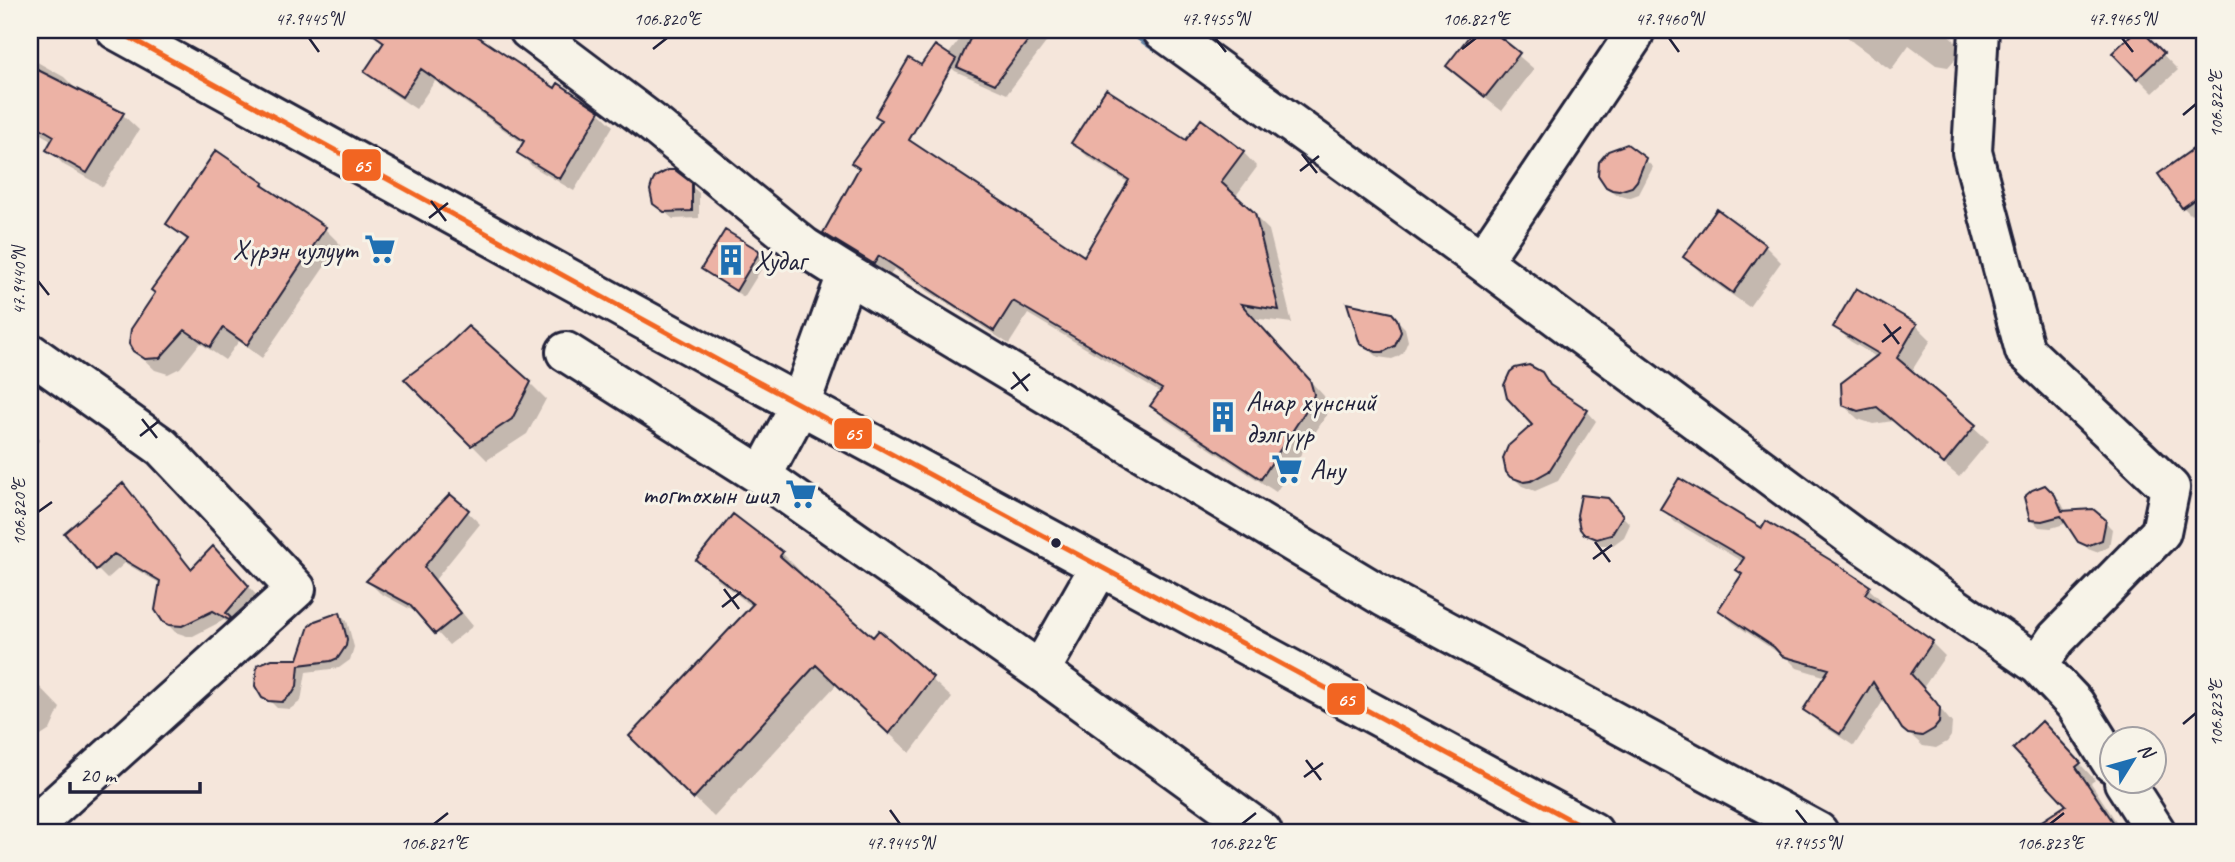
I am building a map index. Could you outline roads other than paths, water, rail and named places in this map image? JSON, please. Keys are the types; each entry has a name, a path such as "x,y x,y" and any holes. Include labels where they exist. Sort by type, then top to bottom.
{"street":[{"path":"116,30 800,405 1593,832"},
{"path":"529,30 651,122 804,247 847,274 1384,597 1818,832"},
{"path":"1162,30 1482,261 1854,538 2038,665 2075,704 2098,741"},
{"path":"1482,261 1635,30"},
{"path":"1979,30 1972,152 2025,351 2170,488 2161,532 2056,639 2038,665"},
{"path":"761,475 800,405 847,274"},
{"path":"566,352 761,475 1040,671 1262,832"},
{"path":"30,353 163,447 296,589 30,829"},
{"path":"1040,671 1100,566"},
{"path":"2133,796 2157,832"}],"waterway":[{"path":"1133,30 1156,46"}],"place":[{"name":"Хүрэн чулуут","path":"380,249"},
{"name":"Худаг","path":"731,260"},
{"name":"Анар хүнсний дэлгүүр","path":"1223,417"},
{"name":"Ану","path":"1287,469"},
{"name":"тогтохын шил","path":"801,494"}]}
